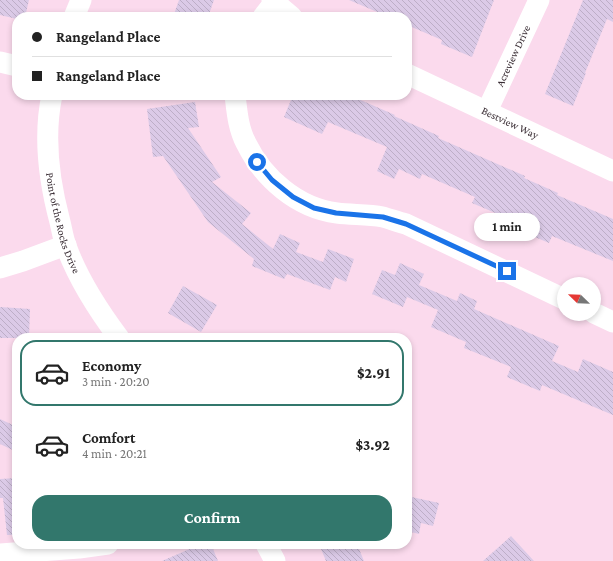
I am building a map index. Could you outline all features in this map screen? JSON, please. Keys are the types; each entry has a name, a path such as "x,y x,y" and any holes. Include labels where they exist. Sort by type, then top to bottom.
{"street":[{"path":"76,12 81,0"},
{"name":"Acreview Drive","path":"487,111 539,0"},
{"path":"271,5 283,12"},
{"path":"0,62 12,65"},
{"name":"Bestview Way","path":"412,76 613,171"},
{"name":"Point of the Rocks Drive","path":"51,100 48,128 51,182 66,245 81,279 95,304 115,333"},
{"path":"236,100 238,119 245,142 257,162 272,180 293,197 314,208 336,213 383,217 406,224 557,296"},
{"path":"0,268 66,245"},
{"path":"601,316 613,322"},
{"path":"0,554 66,549"},
{"path":"269,549 275,561"}],"building":[{"path":"0,0 29,0 26,12 12,12 12,18 0,15"},
{"path":"179,0 214,0 210,12 175,12"},
{"path":"349,0 494,0 472,57 441,44 442,40 412,27 412,12 377,12"},
{"path":"583,0 613,0 613,22 607,19 573,106 545,94"},
{"path":"291,100 360,100 395,115 394,116 439,136 438,138 525,176 524,178 558,193 557,195 613,219 613,261 552,236 549,243 516,229 519,223 472,203 475,197 422,174 420,179 399,169 394,179 377,171 387,147 328,122 322,134 284,117"},
{"path":"195,102 199,127 188,128 221,177 212,182 251,213 242,224 273,249 280,234 300,243 296,252 323,262 328,249 354,259 346,282 335,277 330,290 287,274 284,279 252,266 254,259 208,222 163,156 153,157 147,109"},
{"path":"400,263 424,274 419,285 457,301 460,293 477,301 474,309 559,346 552,361 578,372 583,359 613,372 613,415 542,385 540,391 507,377 511,367 464,348 466,342 431,327 438,310 407,297 403,307 372,294 382,270 395,275"},
{"path":"183,286 217,305 201,332 168,313"},
{"path":"0,307 30,309 29,333 12,333 12,338 0,338"},
{"path":"0,419 12,425 12,450 0,444"},
{"path":"12,478 12,535 7,535 3,498 0,498 0,479"},
{"path":"412,497 439,503 433,526 421,523 419,534 412,532"},
{"path":"511,536 534,561 483,561"},
{"path":"190,549 213,549 218,561 162,561"},
{"path":"321,549 359,549 364,561 326,561"}],"route":[{"path":"257,162 272,180 293,197 314,208 336,213 363,214 383,217 406,224 507,271"}]}
